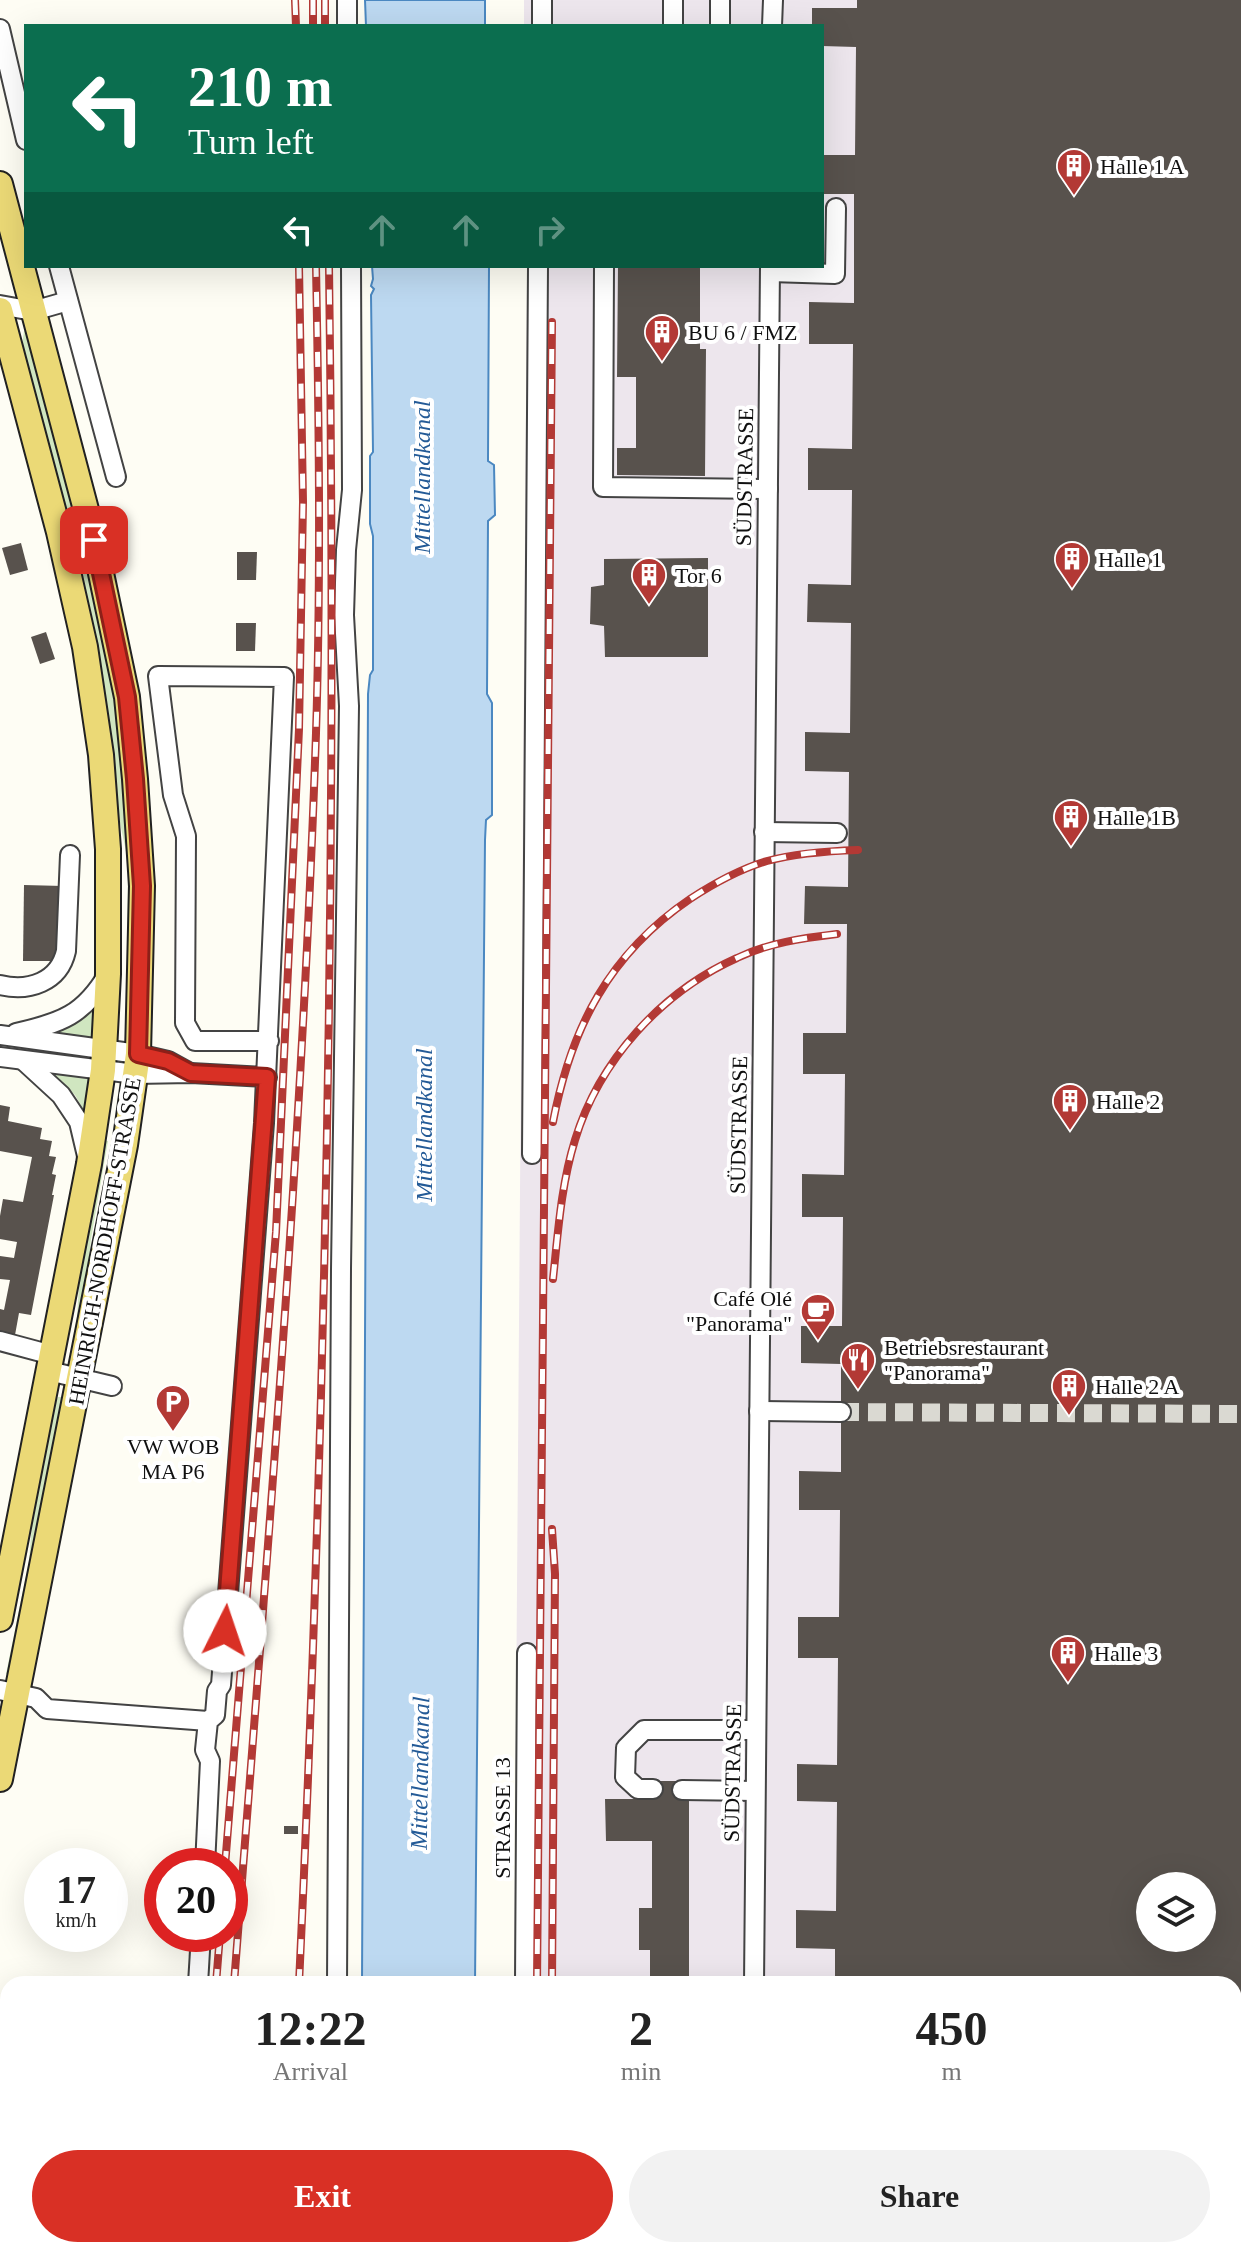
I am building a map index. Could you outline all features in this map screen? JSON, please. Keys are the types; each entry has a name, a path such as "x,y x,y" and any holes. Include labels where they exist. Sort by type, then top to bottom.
{"main road":[{"name":"HEINRICH-NORDHOFF-STRASSE","path":"0,184 94,540 127,697 142,886 136,1064 125,1145 80,1379 8,1692 0,1779"},
{"name":"HEINRICH-NORDHOFF-STRASSE","path":"0,1619 89,1164 103,1060 108,974 108,849 101,755 85,647 59,532 1,318"}],"street":[{"path":"347,0 347,24"},
{"path":"542,0 542,24"},
{"path":"673,0 673,24"},
{"path":"720,0 720,24"},
{"path":"772,24 773,0"},
{"path":"0,29 3,61 24,133"},
{"path":"770,269 835,274 836,208"},
{"path":"60,268 116,477"},
{"path":"337,1976 341,1269 349,706 344,615 352,490 351,268"},
{"path":"532,1154 538,268"},
{"path":"604,268 603,487 768,489"},
{"name":"SÜDSTRASSE","path":"754,1976 770,269"},
{"path":"1,318 68,301"},
{"path":"206,1848 210,1761 205,1750 208,1721 215,1715 222,1674 284,677 158,676 173,795 186,836 185,1023 195,1041 261,1041"},
{"path":"764,832 837,833"},
{"path":"0,985 22,987 41,983 58,971 64,962 70,855"},
{"path":"3,1035 48,1026 82,1009 98,992 108,974"},
{"path":"3,1035 103,1060 191,1073 259,1076"},
{"path":"0,1057 24,1061 103,1060"},
{"path":"24,1061 61,1095 79,1122 89,1164"},
{"path":"0,1341 80,1379 112,1386"},
{"path":"759,1411 841,1412"},
{"name":"STRASSE 13","path":"525,1976 527,1653"},
{"path":"8,1692 36,1698 47,1709 208,1721"},
{"path":"653,1789 638,1789 625,1777 626,1748 644,1730 756,1730"},
{"path":"682,1790 755,1791"},
{"path":"198,1976 200,1952"}],"shaded area":[{"path":"524,0 1241,0 1241,1976 514,1976 527,268 824,268 824,24 524,24"}],"green space":[{"path":"28,330 85,542 121,726 132,860 132,976 127,976 128,861 21,352 24,331"},
{"path":"97,1007 95,1040 57,1035 59,1031 83,1019"},
{"path":"53,1072 91,1077 88,1112 84,1111 75,1095"},
{"path":"103,1140 108,1141 91,1239 85,1307 75,1355 70,1355 77,1318 80,1266"},
{"path":"58,1397 62,1397 63,1413 12,1675 6,1674 29,1561 34,1498 52,1410"}],"water":[{"path":"365,0 485,0 485,24 366,24"},
{"name":"Mittellandkanal","path":"372,268 489,268 488,461 494,465 495,515 488,521 487,694 492,703 492,815 486,820 485,840 475,1976 362,1976 368,694 373,670 370,456 373,452"}],"building":[{"path":"857,0 1241,0 1241,1976 835,1976 835,1949 796,1948 796,1910 836,1911 837,1802 797,1801 797,1764 837,1765 838,1658 798,1658 798,1617 839,1617 840,1510 799,1510 799,1471 841,1472 841,1364 801,1363 801,1326 842,1326 843,1217 802,1217 802,1174 844,1175 845,1074 803,1074 803,1033 846,1033 847,924 804,924 805,886 848,887 849,772 805,771 805,732 850,733 851,623 807,622 808,584 851,585 852,490 808,490 808,448 852,449 853,344 809,344 809,302 854,303 854,194 824,194 824,155 855,155 856,47 824,46 824,24 812,24 812,8 857,8"},
{"name":"BU 6 / FMZ","path":"618,268 700,268 700,349 706,349 705,476 617,475 617,448 636,448 636,377 617,377"},
{"path":"21,543 28,570 10,575 2,548"},
{"path":"237,552 257,552 256,580 237,580"},
{"name":"Tor 6","path":"708,558 708,657 605,657 604,626 590,624 591,587 604,585 604,559"},
{"path":"236,623 256,623 255,651 236,651"},
{"path":"46,632 55,659 40,664 31,637"},
{"path":"24,885 63,886 60,961 23,961"},
{"path":"0,1105 10,1107 8,1121 42,1128 40,1139 52,1141 49,1156 56,1157 52,1174 56,1175 54,1195 31,1315 19,1313 15,1335 0,1332 0,1309 4,1310 10,1280 0,1279 0,1256 14,1258 17,1242 0,1239 0,1216 3,1199 23,1202 32,1157 0,1151"},
{"path":"653,1781 682,1781 682,1799 689,1799 689,1976 650,1976 650,1950 639,1950 639,1908 652,1908 652,1841 606,1841 605,1799 653,1799"},
{"path":"284,1826 298,1826 298,1834 284,1834"}],"tunnel":[{"path":"841,1412 1241,1414"}],"railway":[{"path":"295,0 296,24"},
{"path":"313,0 313,24"},
{"path":"325,0 325,24"},
{"path":"226,1848 276,1232 299,729 303,502 299,268"},
{"path":"235,1976 282,1359 310,890 319,616 316,268"},
{"path":"299,1976 316,1555 327,1125 331,696 329,268"},
{"path":"537,1976 552,322"},
{"path":"553,1122 571,1055 598,996 637,944 662,921 708,888 757,864 801,854 858,850"},
{"path":"553,1279 563,1192 575,1140 600,1083 636,1032 683,990 737,958 773,945 837,934"},
{"path":"552,1529 555,1574 552,1976"},
{"path":"217,1976 219,1952"}],"place":[{"name":"Halle 1 A","path":"1074,197"},
{"name":"BU 6 / FMZ","path":"662,363"},
{"name":"Halle 1","path":"1072,590"},
{"name":"Tor 6","path":"649,606"},
{"name":"Halle 1B","path":"1071,848"},
{"name":"Halle 2","path":"1070,1132"},
{"name":"Café Olé \"Panorama\"","path":"818,1342"},
{"name":"Betriebsrestaurant \"Panorama\"","path":"858,1391"},
{"name":"Halle 2 A","path":"1069,1417"},
{"name":"VW WOB MA P6","path":"173,1433"},
{"name":"Halle 3","path":"1068,1684"}],"route":[{"path":"94,540 127,697 135,779 142,886 138,1054 168,1061 191,1073 267,1077 225,1631"}]}
